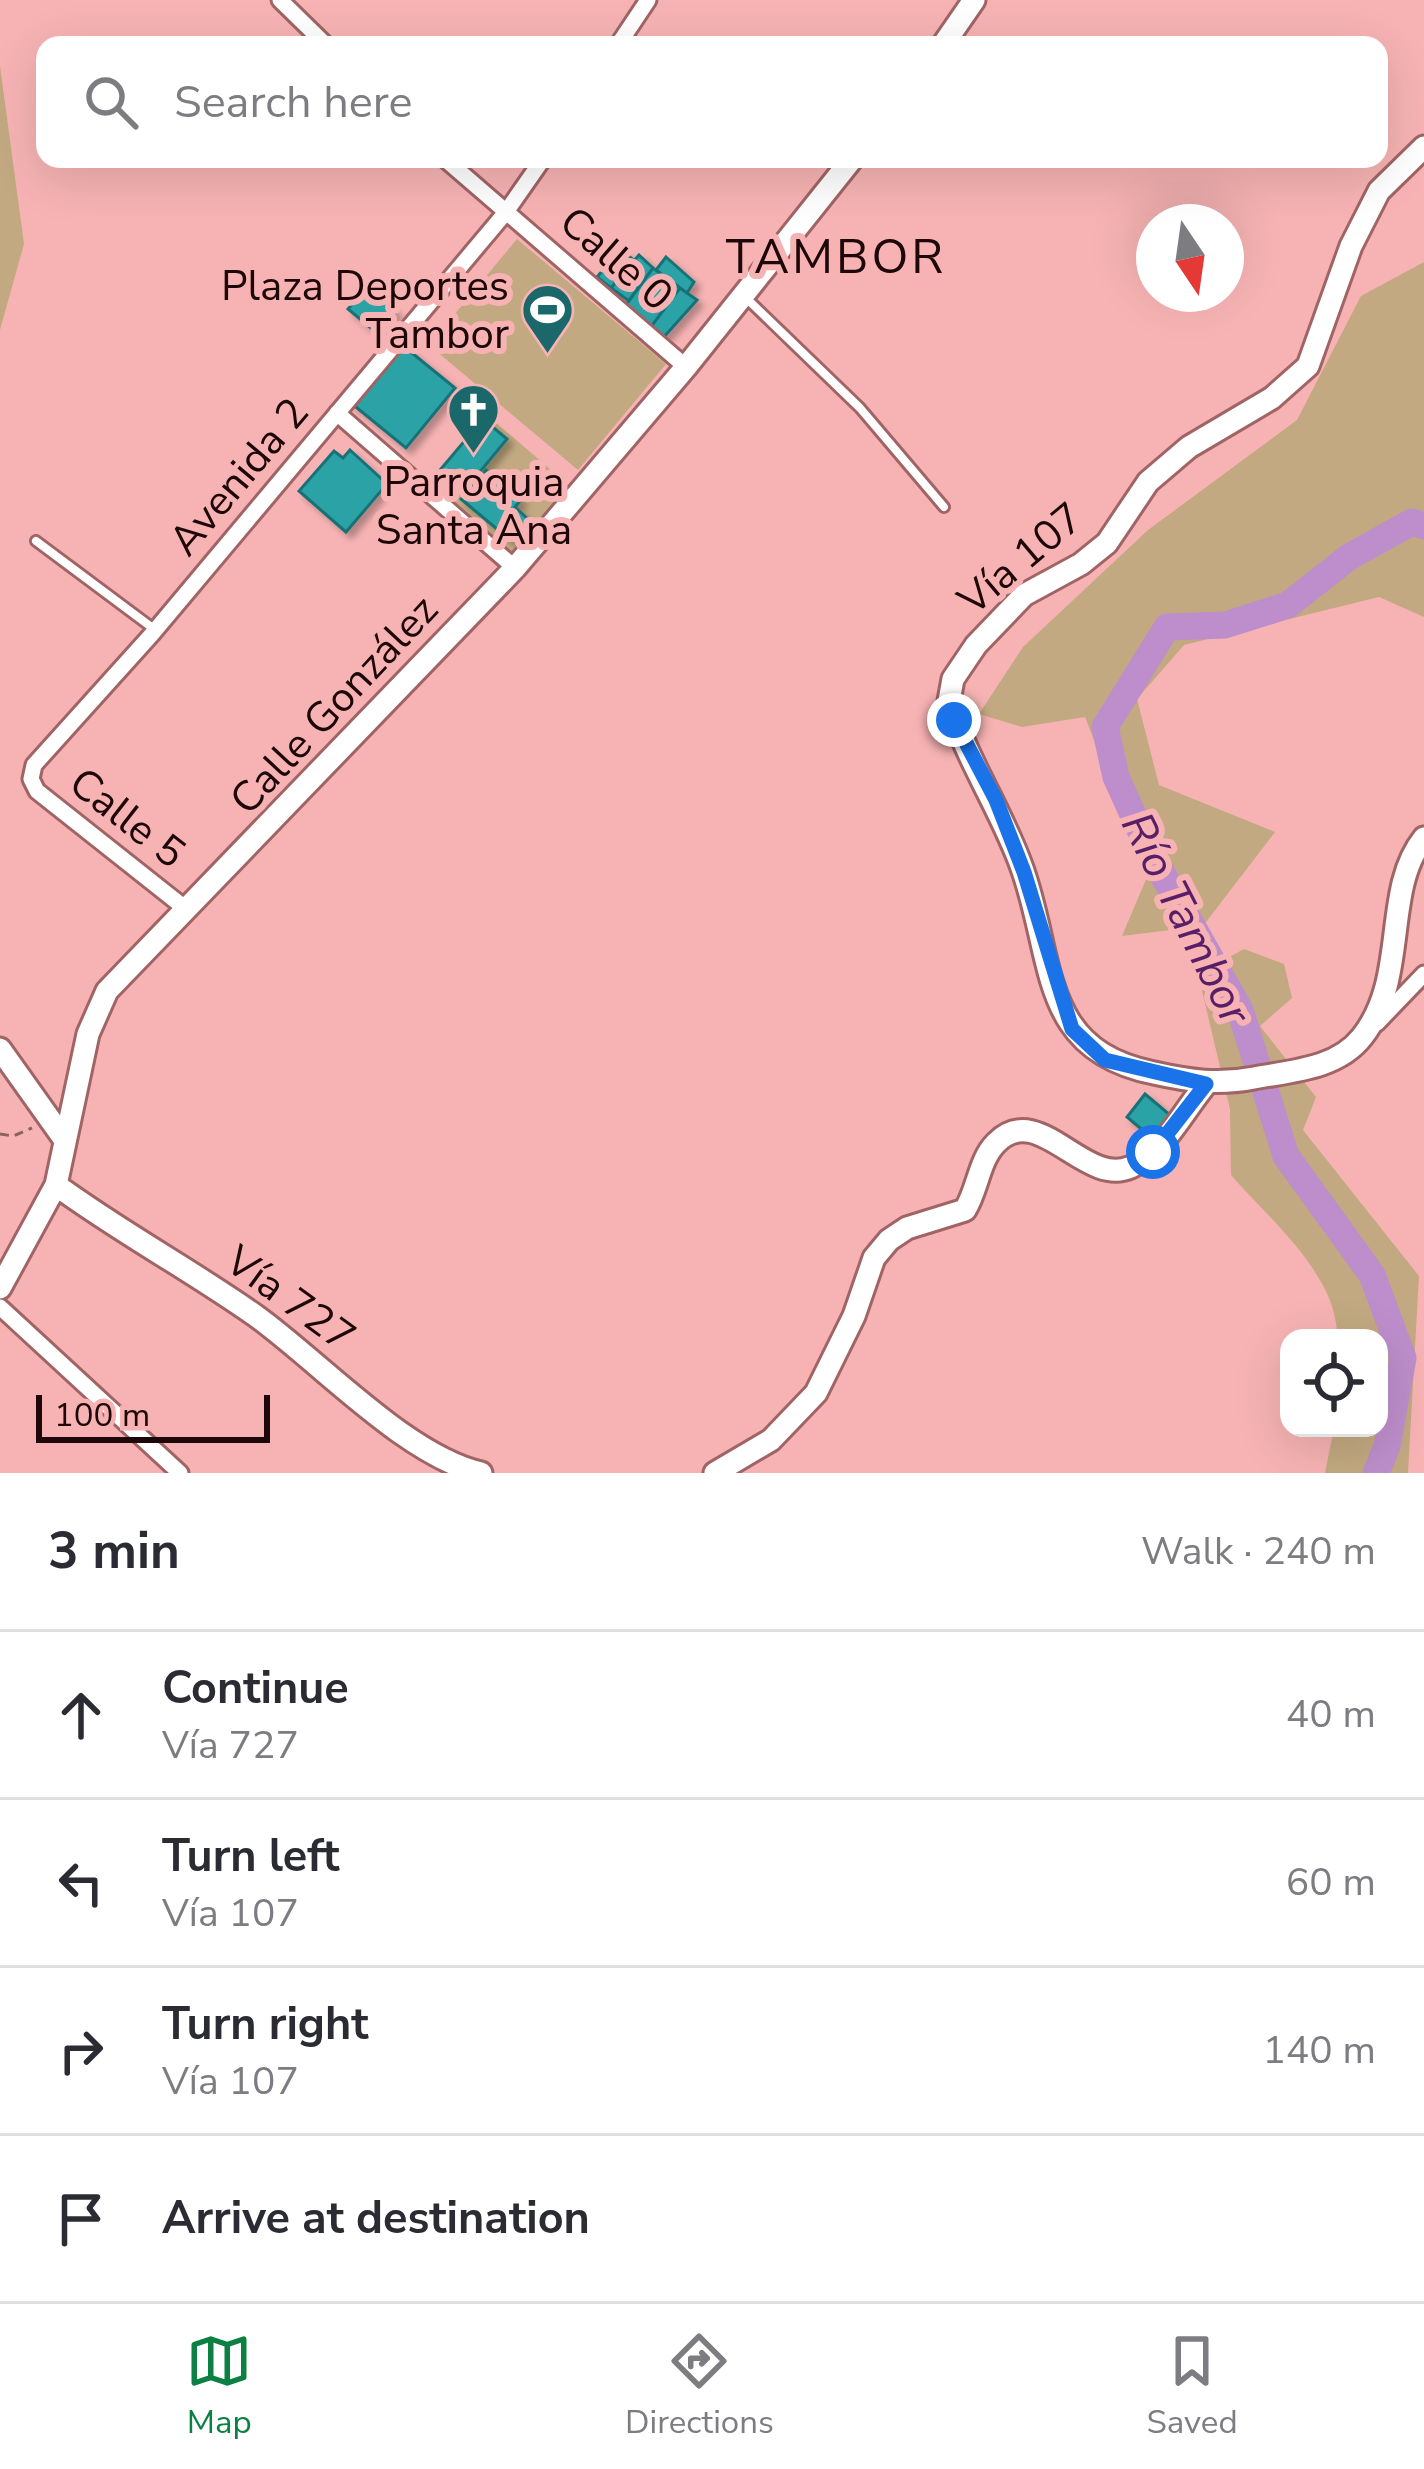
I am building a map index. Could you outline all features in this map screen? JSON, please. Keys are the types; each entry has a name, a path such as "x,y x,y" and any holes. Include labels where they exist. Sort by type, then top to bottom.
{"street":[{"path":"280,0 317,36"},
{"path":"624,36 648,0"},
{"path":"949,36 974,0"},
{"name":"Vía 107","path":"1361,1039 1334,1060 1235,1082 1206,1084 1105,1060 1072,1029 1024,872 949,700 953,679 976,644 1024,595 1107,543 1148,482 1189,447 1272,398 1308,366 1351,246 1379,191 1424,147"},
{"name":"Calle 0","path":"455,168 686,367"},
{"name":"Avenida 2","path":"31,779 34,765 156,629 506,212 537,168"},
{"name":"Calle González","path":"0,1288 56,1184 88,1034 107,991 514,568 686,367 845,168"},
{"path":"337,413 514,568"},
{"name":"Calle 5","path":"31,779 37,791 186,909"},
{"path":"1361,1039 1389,982 1409,866 1424,838"},
{"path":"1361,1039 1424,974"},
{"path":"0,1049 64,1139"},
{"path":"715,1473 795,1421 834,1362 874,1258 907,1228 965,1210 999,1139 1028,1131 1102,1169 1128,1168 1153,1152 1206,1084"},
{"name":"Vía 727","path":"56,1184 254,1316 403,1434 434,1455 481,1473"},
{"path":"0,1307 180,1473"}],"lane":[{"path":"743,295 860,408 944,508"},
{"path":"36,541 156,629"}],"path":[{"path":"0,1134 22,1134 43,1112"}],"shaded area":[{"path":"0,66 24,244 0,330"},
{"name":"Plaza Deportes Tambor","path":"517,239 666,364 578,470 429,345"},
{"path":"1424,262 1424,617 1379,597 1184,645 1137,699 1159,785 1275,832 1203,926 1122,936 1147,877 1085,717 1022,727 979,714 1023,647 1148,530 1297,420 1361,296"},
{"path":"487,415 571,487 514,554 428,485 440,470 465,489"},
{"path":"1244,949 1284,964 1292,998 1260,1026 1316,1097 1303,1130 1419,1276 1408,1473 1325,1473 1332,1437 1388,1437 1388,1329 1336,1329 1326,1292 1299,1249 1231,1175 1230,1109 1198,974"}],"building":[{"path":"620,250 634,260 611,288 597,277"},
{"path":"639,255 653,268 629,301 611,288"},
{"path":"666,257 694,282 687,293 656,270"},
{"path":"653,268 680,288 651,327 624,307"},
{"path":"366,287 396,312 378,334 348,309"},
{"path":"680,288 697,300 662,339 650,328"},
{"path":"401,344 455,388 406,448 351,403"},
{"name":"Parroquia Santa Ana","path":"483,419 507,439 465,490 440,470"},
{"path":"350,450 387,484 346,532 299,491 334,451 343,458"},
{"path":"486,470 521,500 515,507 528,519 510,540 461,499"},
{"path":"1145,1094 1170,1115 1152,1138 1127,1117"}],"waterway":[{"name":"Río Tambor","path":"1376,1473 1387,1446 1403,1358 1372,1275 1286,1156 1240,1010 1151,854 1116,777 1105,727 1167,627 1225,625 1288,605 1349,557 1412,522 1424,526"}],"place":[{"name":"Plaza Deportes Tambor","path":"548,355"},
{"name":"Parroquia Santa Ana","path":"474,455"}],"district":[{"name":"TAMBOR","path":"836,256"}],"route":[{"path":"954,720 996,800 1024,872 1058,997 1072,1029 1105,1060 1206,1084 1153,1152"}]}
